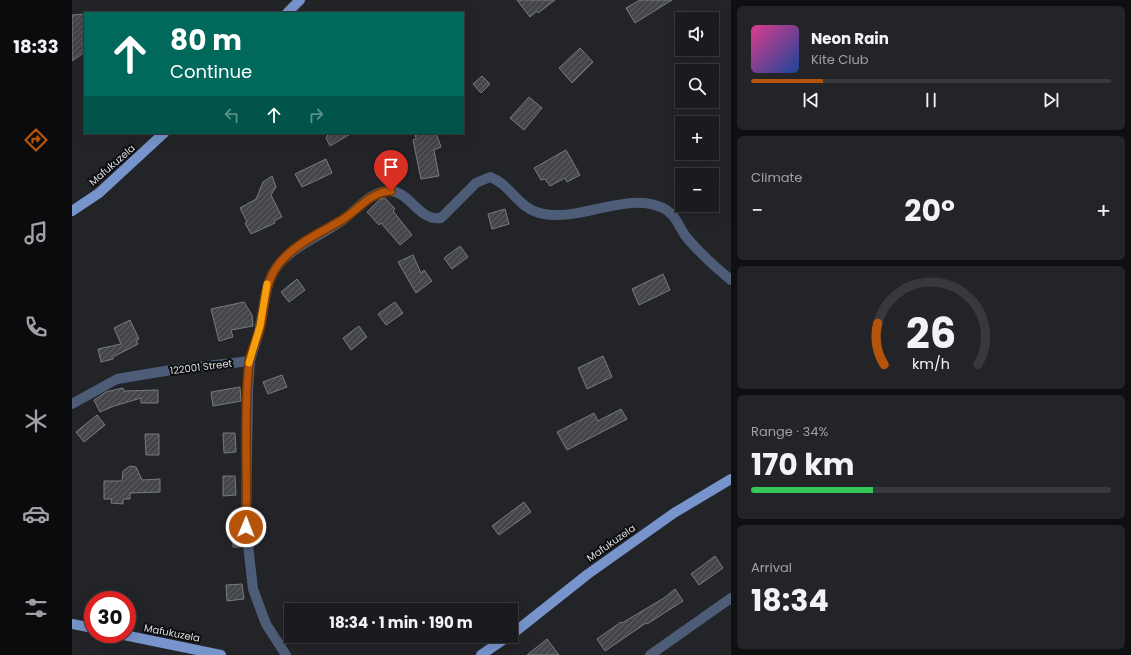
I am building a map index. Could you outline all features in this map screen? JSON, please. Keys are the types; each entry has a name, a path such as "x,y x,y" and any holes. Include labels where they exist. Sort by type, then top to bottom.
{"main road":[{"path":"288,12 300,0"},
{"name":"Mafukuzela","path":"72,211 99,193 163,134"},
{"name":"Mafukuzela","path":"518,629 588,574 668,518 731,479"},
{"path":"72,624 84,626"},
{"name":"Mafukuzela","path":"136,638 221,655"},
{"name":"Mafukuzela","path":"481,655 498,643"}],"street":[{"path":"286,655 266,624 253,589 246,527 248,391 250,361 260,326 266,286 284,258 298,246 343,220 371,197 382,191 398,193 425,216 433,219 441,218 476,183 490,177 500,181 516,200 533,212 545,214 572,214 641,202 655,204 665,208 675,218 686,237 731,280"},
{"name":"122001 Street","path":"72,404 117,379 172,370 250,361"},
{"path":"650,655 731,598"}],"building":[{"path":"517,0 555,0 530,17"},
{"path":"640,0 672,0 635,23 626,8"},
{"path":"84,14 84,53 72,61 72,15"},
{"path":"580,48 593,62 572,83 559,68"},
{"path":"482,76 490,84 481,93 473,84"},
{"path":"529,97 542,108 524,130 510,118"},
{"path":"328,134 350,134 330,146 326,138"},
{"path":"415,134 436,134 441,147 434,150 439,176 421,179 413,140 416,139"},
{"path":"566,150 580,175 567,182 565,178 550,186 545,179 541,180 534,168"},
{"path":"326,159 332,173 302,187 295,174"},
{"path":"272,176 276,187 271,195 282,217 274,221 275,223 251,234 245,223 247,222 240,208 256,199 263,182"},
{"path":"385,198 395,209 393,211 412,235 400,245 381,223 379,225 367,212 380,199"},
{"path":"505,209 509,224 492,229 488,214"},
{"path":"460,246 468,257 452,269 444,258"},
{"path":"413,255 421,273 424,270 432,281 416,293 398,262"},
{"path":"663,274 670,290 639,305 632,289"},
{"path":"297,279 305,290 289,302 281,292"},
{"path":"244,302 252,315 253,326 231,330 233,337 219,341 211,309"},
{"path":"395,302 403,313 386,325 378,314"},
{"path":"130,320 139,339 136,340 138,344 113,357 113,359 101,362 98,349 121,344 114,328"},
{"path":"359,326 367,337 351,350 343,338"},
{"path":"603,356 612,377 587,389 578,368"},
{"path":"282,375 287,387 268,394 263,382"},
{"path":"240,387 241,401 213,406 211,392"},
{"path":"123,388 124,391 158,390 158,403 141,403 141,398 100,412 94,400 106,392"},
{"path":"621,409 627,419 567,450 557,432 594,413 598,421"},
{"path":"97,415 105,425 84,442 76,432"},
{"path":"223,433 235,433 236,452 224,453"},
{"path":"145,434 159,434 159,455 146,455"},
{"path":"130,466 136,467 142,480 160,479 160,492 130,493 130,499 123,499 123,504 111,503 112,499 104,499 104,481 122,481 123,471"},
{"path":"223,476 235,476 236,495 223,496"},
{"path":"524,502 531,512 499,535 492,526"},
{"path":"233,527 240,527 242,547 233,547"},
{"path":"715,556 723,568 699,585 691,574"},
{"path":"242,584 244,599 227,601 226,585"},
{"path":"675,589 683,601 647,624 646,623 605,651 597,639 621,622 622,623 664,598"},
{"path":"547,639 559,655 527,655"}],"slow traffic":[{"path":"249,363 260,326 263,300 267,284"}],"route":[{"path":"246,527 247,431 250,361 260,326 266,286 284,258 298,246 343,220 371,197 382,191 391,191"}]}
